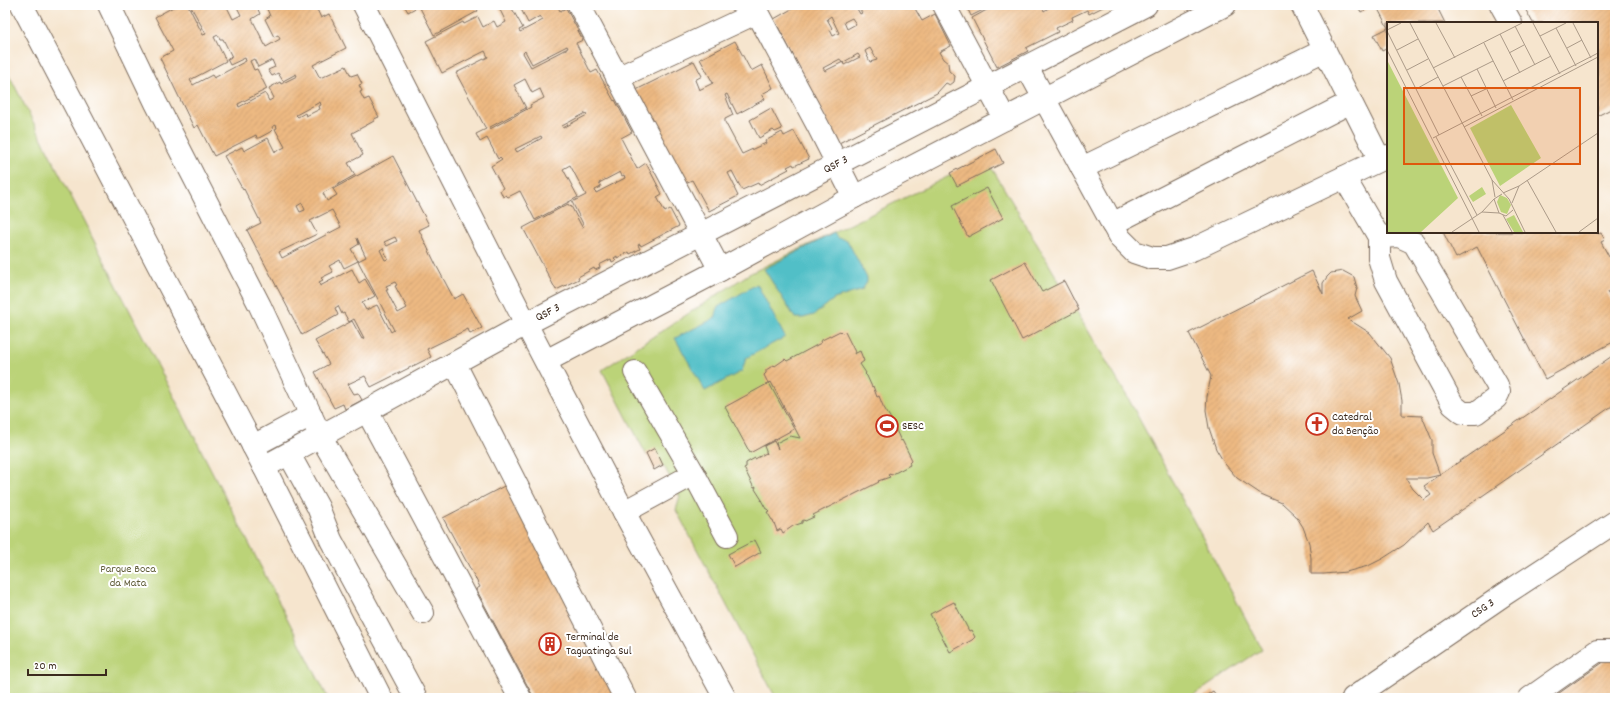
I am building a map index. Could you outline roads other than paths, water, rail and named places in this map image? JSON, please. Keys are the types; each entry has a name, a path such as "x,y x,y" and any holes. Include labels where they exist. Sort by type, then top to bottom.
{"street":[{"path":"22,5 264,467 381,698"},
{"path":"364,5 526,324 624,512 725,698"},
{"path":"579,5 720,270"},
{"path":"944,5 989,86 1005,119"},
{"name":"QSF 3","path":"264,467 526,324 1146,5"},
{"path":"546,361 720,270 854,197 1225,5"},
{"path":"1027,66 1120,238 1134,252 1152,258 1167,258 1194,249 1384,158 1351,102 1302,5"},
{"path":"1501,5 1510,22"},
{"path":"114,7 156,103 260,306 321,437 423,613"},
{"path":"618,78 754,9 818,126 854,197"},
{"path":"1082,168 1325,50"},
{"path":"1112,224 1351,102"},
{"path":"1344,177 1379,237 1379,258 1386,281 1449,398 1453,405 1463,413 1476,413 1496,398 1499,392 1497,386 1414,243 1399,236 1379,237"},
{"path":"455,364 625,698"},
{"path":"635,372 728,536"},
{"path":"367,411 520,698"},
{"path":"253,446 311,415"},
{"path":"289,454 318,507 331,540 416,698"},
{"path":"624,512 694,474"},
{"name":"CSG 3","path":"1353,698 1505,594 1615,522"},
{"path":"1530,698 1597,651 1615,651"}],"water":[{"path":"834,233 837,238 847,240 867,278 867,282 862,290 834,299 814,315 803,318 795,318 764,269"},
{"path":"757,284 785,337 746,358 742,371 705,391 675,338 715,318 718,307"}],"place":[{"name":"Catedral da Benção","path":"1317,424"},
{"name":"SESC","path":"887,426"},
{"name":"Terminal de Taguatinga Sul","path":"550,644"}],"park label":[{"name":"Parque Boca da Mata","path":"128,576"}]}
